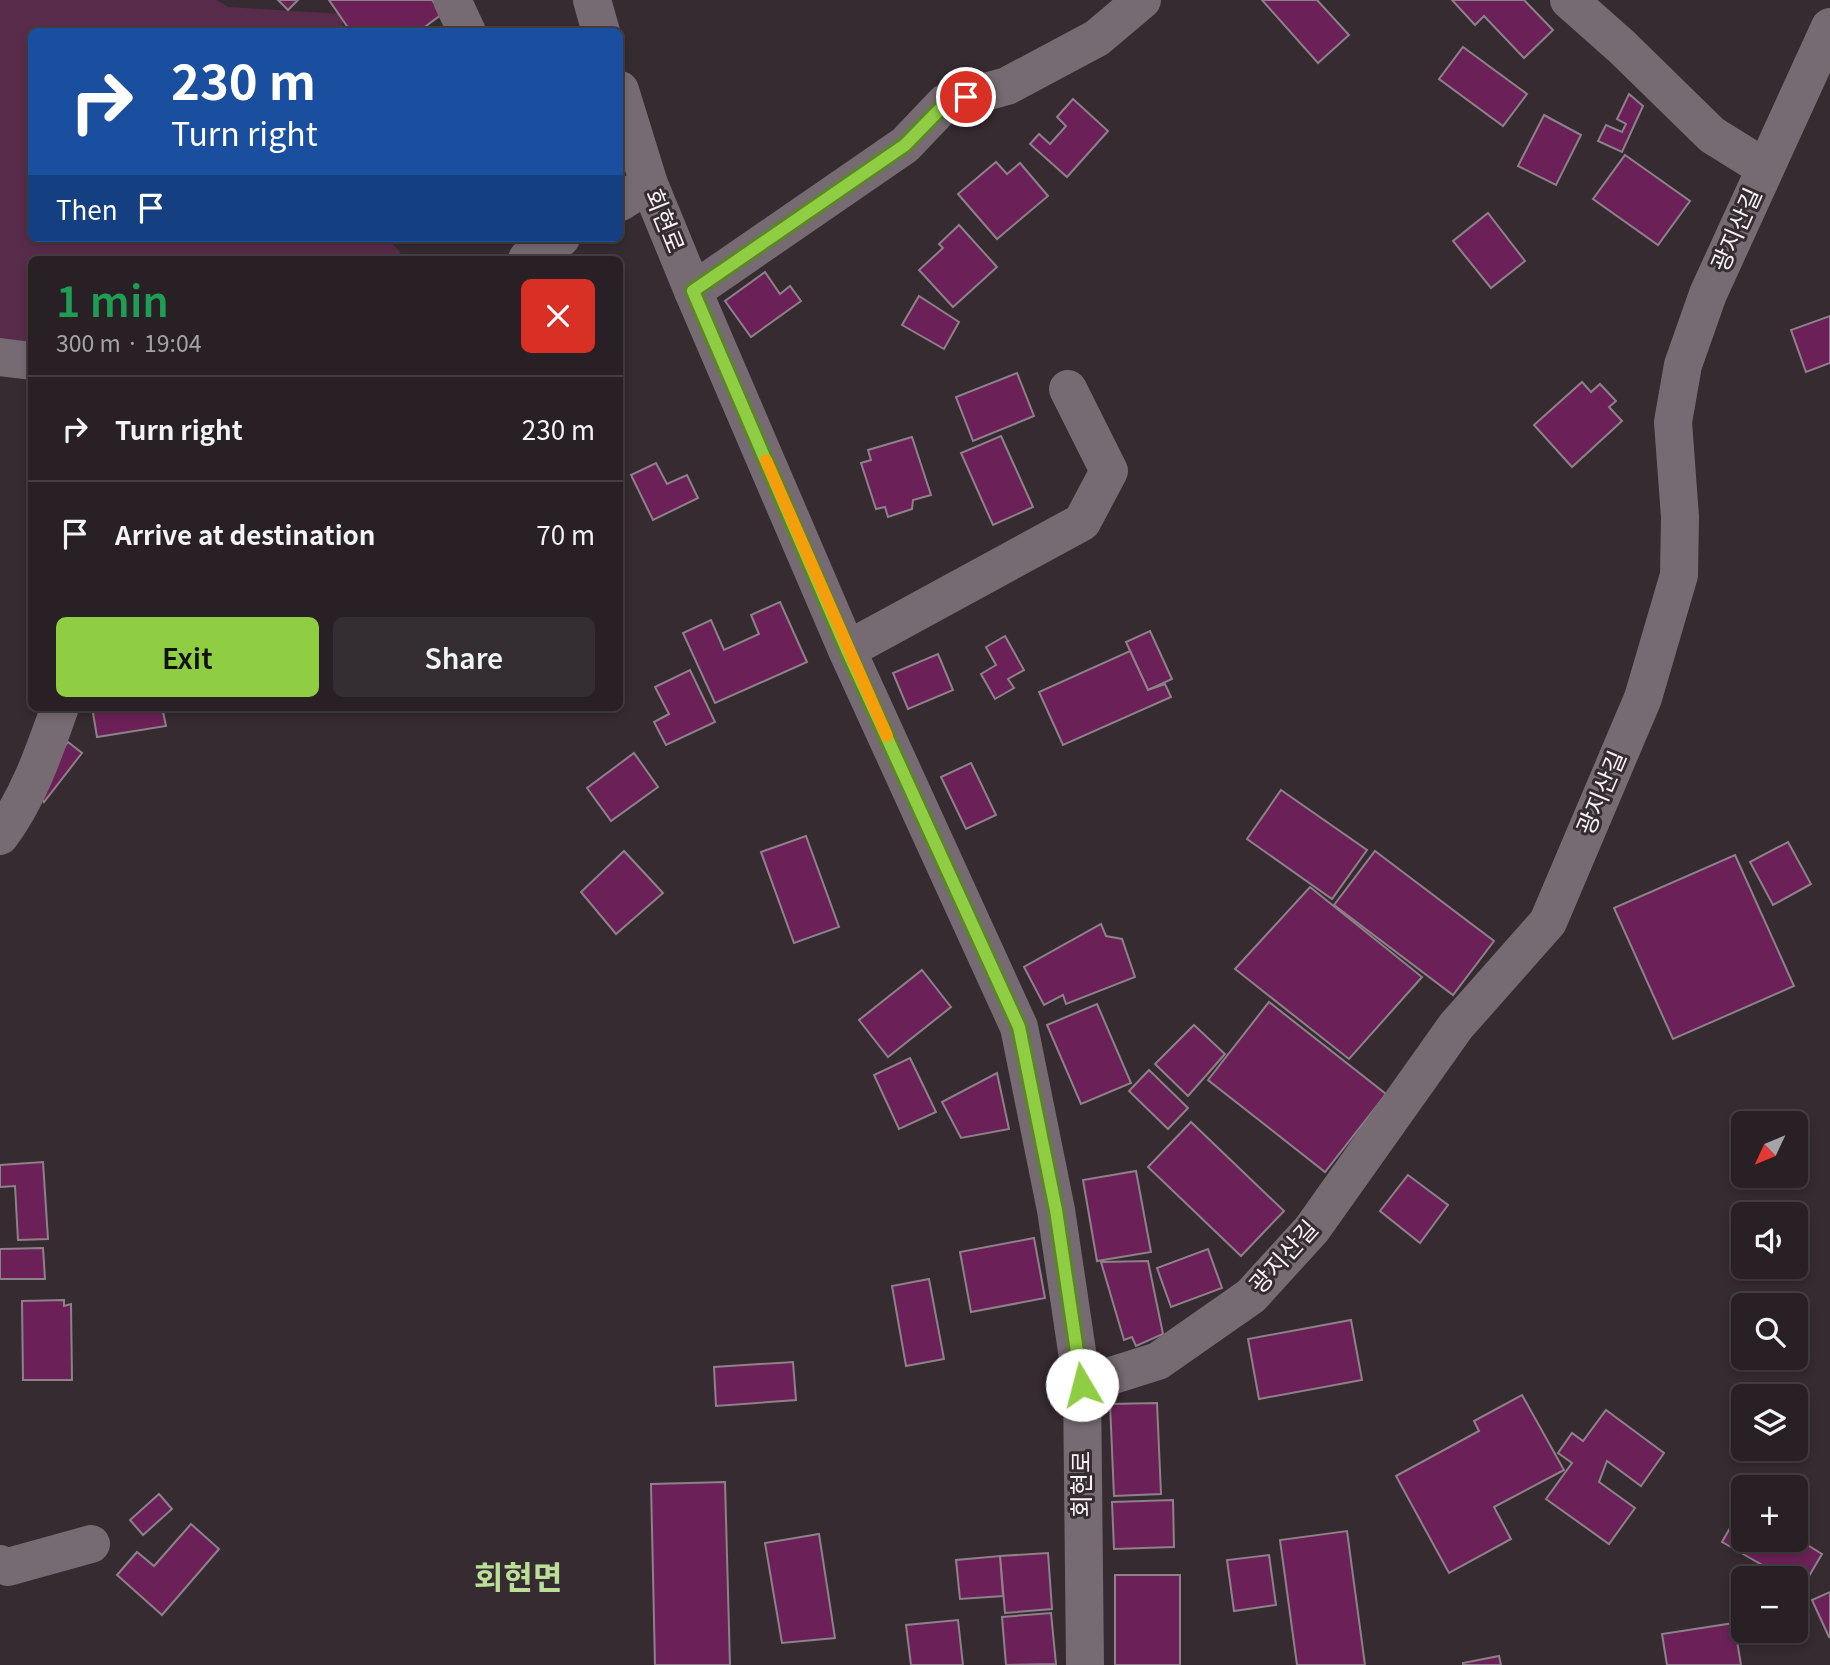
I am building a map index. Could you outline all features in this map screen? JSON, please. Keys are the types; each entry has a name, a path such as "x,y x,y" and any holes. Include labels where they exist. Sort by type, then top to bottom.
{"street":[{"path":"452,0 465,28"},
{"path":"592,0 600,28"},
{"path":"693,291 905,145 946,103 1007,86 1097,38 1142,0"},
{"path":"1569,0 1622,47 1712,135 1765,167"},
{"name":"광지산길","path":"1082,1385 1158,1361 1251,1296 1312,1229 1456,1026 1548,922 1643,698 1679,575 1680,517 1673,422 1683,365 1708,294 1830,27"},
{"name":"회현로","path":"623,112 634,193 693,291 847,650 1019,1027 1056,1210 1082,1385 1085,1665"},
{"path":"532,256 555,242"},
{"path":"0,357 28,360"},
{"path":"847,650 1082,522 1109,471 1068,389"},
{"path":"0,835 9,824 35,775 59,711"},
{"path":"0,1564 8,1567 91,1544"}],"shaded area":[{"path":"0,0 217,0 228,7 342,14 342,28 28,28 28,242 391,242 401,253 394,256 28,256 28,363 0,349"}],"building":[{"path":"278,0 298,0 288,10"},
{"path":"329,0 432,0 442,14 423,28 348,28"},
{"path":"1262,0 1317,0 1349,35 1318,63"},
{"path":"1452,0 1524,0 1553,30 1524,58 1484,16 1475,25"},
{"path":"1463,47 1527,94 1503,126 1439,79"},
{"path":"1629,94 1643,106 1622,152 1598,141 1606,125 1622,132 1626,124 1617,119"},
{"path":"1073,99 1108,131 1067,177 1030,144 1039,134 1050,144 1066,126 1057,117"},
{"path":"1544,115 1581,135 1556,185 1518,166"},
{"path":"1625,155 1690,201 1658,245 1593,199"},
{"path":"996,162 1007,174 1020,163 1048,196 997,239 958,194"},
{"path":"1488,213 1525,261 1491,288 1453,241"},
{"path":"959,225 997,267 953,307 919,270 943,248 939,244"},
{"path":"765,272 780,294 790,286 801,301 751,337 725,301"},
{"path":"919,296 959,322 944,349 902,325"},
{"path":"1830,316 1830,363 1806,372 1791,330"},
{"path":"1017,373 1034,416 973,441 956,397"},
{"path":"1582,382 1591,392 1600,384 1616,401 1609,407 1622,421 1572,467 1534,425"},
{"path":"1001,436 1033,507 993,525 961,453"},
{"path":"912,437 931,495 913,500 912,509 888,517 885,507 876,509 861,463 871,460 868,450"},
{"path":"656,463 667,484 687,475 698,498 653,520 631,475"},
{"path":"780,602 807,662 715,703 683,633 711,620 724,650 759,634 751,615"},
{"path":"1150,631 1172,679 1148,690 1126,642"},
{"path":"1005,636 1024,670 1008,679 1014,688 995,699 981,674 996,665 986,647"},
{"path":"1130,651 1148,690 1165,684 1171,697 1063,745 1039,692"},
{"path":"938,654 953,690 908,709 893,673"},
{"path":"690,670 715,722 666,745 654,722 669,714 655,687"},
{"path":"93,711 163,711 166,726 97,737"},
{"path":"68,742 82,753 44,802 34,786"},
{"path":"634,753 658,787 611,821 587,788"},
{"path":"971,763 996,815 966,829 941,777"},
{"path":"1281,790 1367,850 1332,899 1247,839"},
{"path":"806,836 839,927 794,943 761,852"},
{"path":"1788,842 1811,884 1773,905 1750,862"},
{"path":"624,851 663,893 616,934 581,892"},
{"path":"1375,851 1494,941 1453,995 1334,905"},
{"path":"1735,855 1794,986 1673,1039 1614,908"},
{"path":"1310,887 1422,977 1349,1059 1235,969"},
{"path":"1101,924 1106,936 1122,939 1135,977 1066,1004 1063,995 1044,1005 1024,967"},
{"path":"922,970 951,1007 888,1057 859,1020"},
{"path":"1269,1002 1386,1094 1325,1172 1208,1080"},
{"path":"1097,1004 1131,1083 1081,1104 1047,1025"},
{"path":"1194,1025 1225,1054 1188,1096 1155,1064"},
{"path":"910,1058 936,1112 899,1129 874,1075"},
{"path":"1149,1070 1188,1108 1168,1129 1129,1091"},
{"path":"997,1073 1009,1129 961,1138 942,1102"},
{"path":"1191,1122 1284,1211 1241,1256 1148,1167"},
{"path":"43,1162 48,1239 18,1240 15,1186 0,1187 0,1165"},
{"path":"1136,1171 1151,1252 1097,1261 1083,1180"},
{"path":"1408,1175 1448,1205 1420,1243 1380,1211"},
{"path":"1034,1238 1045,1298 971,1312 960,1252"},
{"path":"43,1248 45,1279 0,1279 0,1249"},
{"path":"1208,1249 1222,1288 1171,1307 1157,1268"},
{"path":"1148,1261 1163,1334 1136,1346 1132,1337 1124,1340 1101,1262"},
{"path":"929,1279 944,1359 906,1366 892,1286"},
{"path":"64,1300 64,1306 71,1304 72,1380 23,1380 22,1301"},
{"path":"1351,1320 1362,1380 1259,1399 1248,1339"},
{"path":"793,1362 796,1400 716,1406 714,1367"},
{"path":"1522,1395 1564,1470 1494,1507 1511,1539 1449,1573 1396,1476 1479,1431 1474,1421"},
{"path":"1157,1403 1161,1494 1114,1496 1110,1404"},
{"path":"1606,1410 1664,1453 1641,1486 1607,1461 1599,1482 1635,1508 1609,1544 1546,1499 1572,1463 1558,1453 1572,1433 1583,1441"},
{"path":"725,1482 730,1665 655,1665 651,1484"},
{"path":"159,1494 172,1509 143,1535 130,1520"},
{"path":"1173,1500 1174,1547 1114,1549 1112,1502"},
{"path":"191,1524 219,1549 162,1615 117,1575 137,1552 154,1566"},
{"path":"1731,1526 1731,1547 1722,1542"},
{"path":"1347,1531 1365,1665 1297,1665 1280,1540"},
{"path":"819,1534 835,1638 782,1643 765,1543"},
{"path":"1808,1545 1822,1554 1808,1578 1808,1566 1764,1566 1740,1552 1808,1552"},
{"path":"1048,1553 1052,1609 1005,1613 1000,1556"},
{"path":"1269,1555 1276,1605 1234,1611 1227,1560"},
{"path":"1000,1556 1003,1596 960,1599 956,1560"},
{"path":"1115,1575 1180,1575 1180,1665 1115,1665"},
{"path":"1830,1592 1830,1637 1829,1637 1812,1600"},
{"path":"1051,1613 1056,1664 1006,1665 1002,1617"},
{"path":"958,1620 963,1665 911,1665 906,1625"},
{"path":"1731,1623 1731,1643 1737,1643 1741,1665 1667,1665 1662,1634"},
{"path":"1499,1656 1501,1665 1463,1665 1463,1663"}],"slow traffic":[{"path":"766,460 847,650 887,736"}],"district":[{"name":"회현면","path":"518,1578"}],"route":[{"path":"966,97 946,103 905,145 693,291 847,650 1019,1027 1056,1210 1082,1385"}]}
